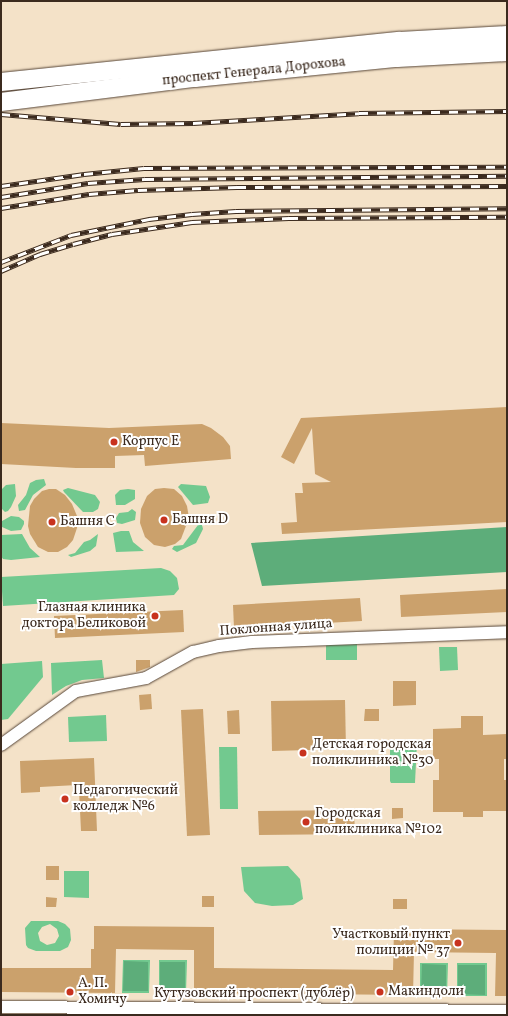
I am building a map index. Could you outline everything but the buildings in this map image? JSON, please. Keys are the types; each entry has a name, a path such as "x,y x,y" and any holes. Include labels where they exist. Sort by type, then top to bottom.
{"main road":[{"name":"проспект Генерала Дорохова","path":"1,82 400,41 507,35"},
{"name":"проспект Генерала Дорохова","path":"1,102 195,78 397,58 507,52"}],"street":[{"name":"Поклонная улица","path":"1,745 76,691 146,678 193,652 206,649 252,642 507,632"},
{"name":"Кутузовский проспект (дублёр)","path":"1,1007 507,1011"}],"green space":[{"path":"44,479 46,485 33,495 25,510 19,511 18,505 26,495 30,483 36,480"},
{"path":"15,484 16,496 11,507 5,512 1,508 1,490 6,485"},
{"path":"181,484 206,486 210,497 208,503 193,505 178,487"},
{"path":"68,488 95,495 100,502 98,509 93,512 83,512 64,492 63,490"},
{"path":"120,490 135,490 135,499 125,505 116,505 115,495"},
{"path":"132,509 136,512 135,520 122,524 117,523 116,518 119,513 128,512"},
{"path":"11,516 19,517 24,521 21,530 11,531 2,527 2,521"},
{"path":"198,525 202,525 203,529 196,543 177,552 172,549 174,546 183,545"},
{"path":"507,527 507,572 262,586 251,543"},
{"path":"129,531 133,542 144,551 116,552 113,533"},
{"path":"22,534 30,548 40,557 11,560 3,559 1,556 1,535"},
{"path":"98,534 96,546 90,551 71,557 68,555 75,553 84,542 90,540"},
{"path":"161,568 170,571 177,578 179,589 174,595 3,606 1,577"},
{"path":"357,644 357,660 326,660 326,645"},
{"path":"439,647 457,647 458,670 440,671"},
{"path":"102,660 104,678 82,680 66,686 52,695 51,663"},
{"path":"42,661 43,677 8,719 1,720 1,664"},
{"path":"106,715 107,741 69,742 68,717"},
{"path":"393,740 416,740 415,783 391,783 390,742"},
{"path":"219,747 237,747 238,809 220,809"},
{"path":"288,866 300,879 303,899 293,905 272,906 255,903 244,891 241,867"},
{"path":"64,871 89,871 89,898 64,897"},
{"path":"31,921 58,921 65,924 70,929 71,940 68,947 60,951 36,951 28,948 26,945 25,928","holes":["50,924 57,929 59,936 55,943 47,945 40,941 38,933 42,927"]},
{"path":"123,960 150,960 149,993 122,993"},
{"path":"159,960 187,960 186,993 159,993"},
{"path":"124,961 148,962 148,991 123,991"},
{"path":"160,962 185,962 185,991 160,991"},
{"path":"420,963 448,963 447,996 420,996"},
{"path":"457,963 487,963 487,996 457,996"},
{"path":"422,964 446,965 446,994 421,994"},
{"path":"458,965 485,965 485,995 458,994"}],"railway":[{"path":"1,114 121,124 193,123 359,113 507,111"},
{"path":"1,186 84,174 144,168 507,167"},
{"path":"1,197 88,183 145,179 507,176"},
{"path":"1,208 89,194 138,190 237,187 507,186"},
{"path":"1,262 71,235 149,219 192,214 236,211 507,208"},
{"path":"1,271 40,254 73,244 112,234 192,222 289,218 507,217"}],"place":[{"name":"Корпус E","path":"114,442"},
{"name":"Башня D","path":"164,520"},
{"name":"Башня C","path":"52,522"},
{"name":"Глазная клиника доктора Беликовой","path":"155,616"},
{"name":"Детская городская поликлиника №30","path":"303,753"},
{"name":"Педагогический колледж №6","path":"65,799"},
{"name":"Городская поликлиника №102","path":"306,822"},
{"name":"Участковый пункт полиции № 37","path":"458,943"},
{"name":"А. П. Хомичу","path":"70,992"},
{"name":"Макиндоли","path":"380,992"}]}
